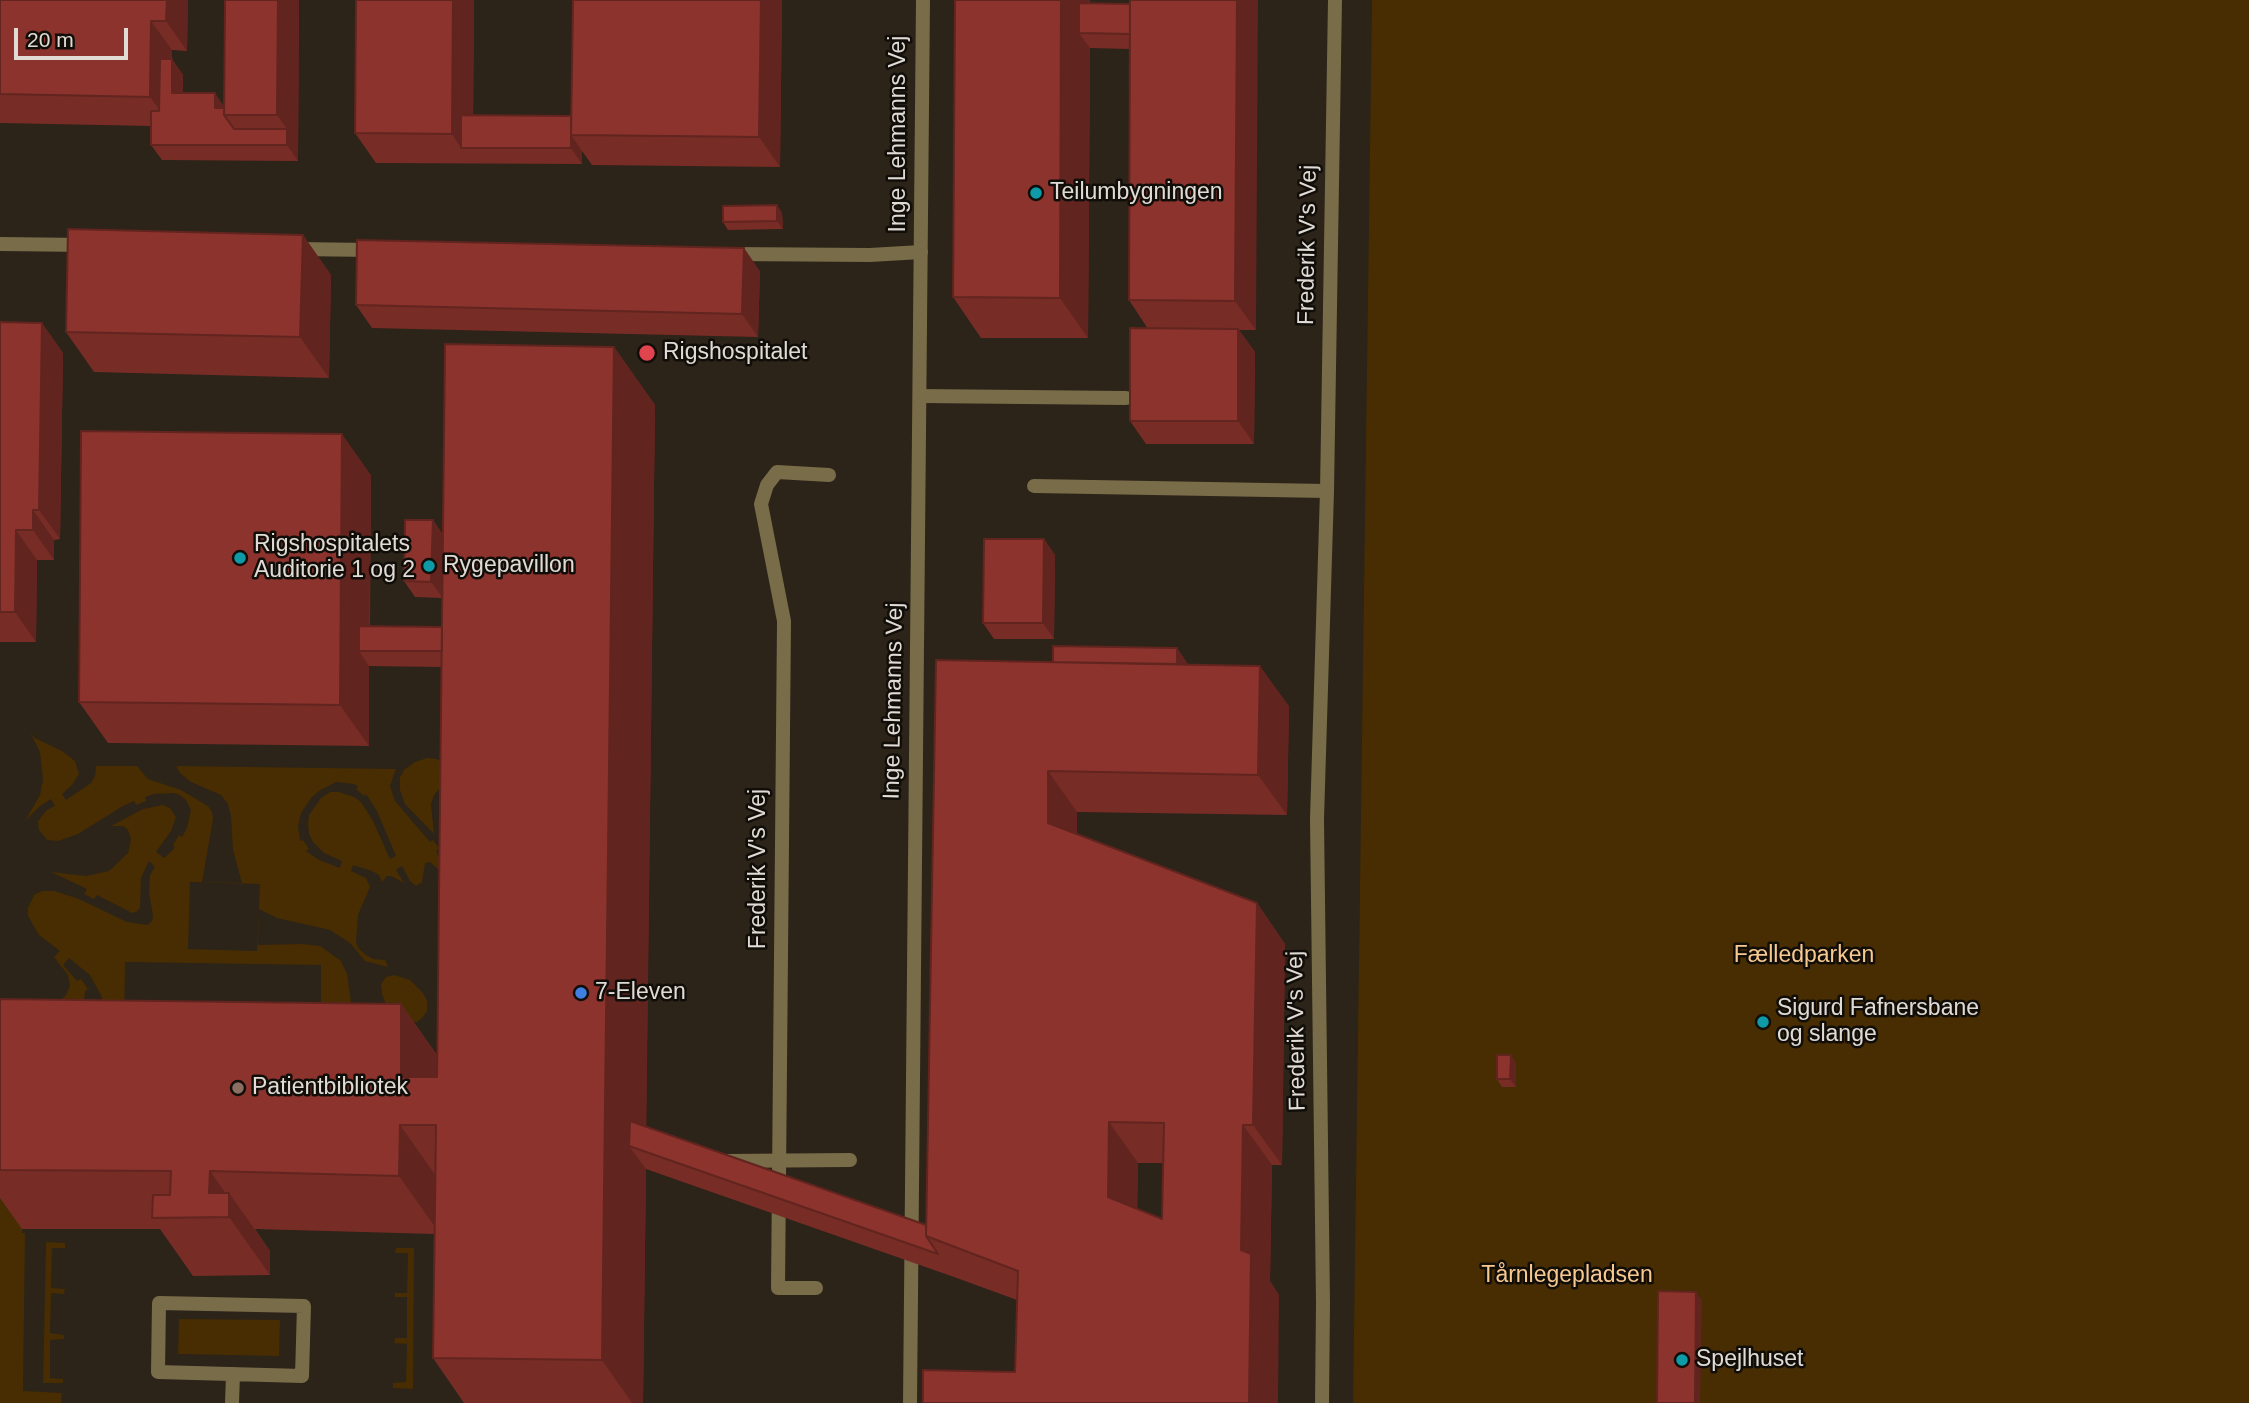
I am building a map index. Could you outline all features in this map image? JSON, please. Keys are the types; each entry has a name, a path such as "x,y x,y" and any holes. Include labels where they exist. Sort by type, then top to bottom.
{"street":[{"name":"Inge Lehmanns Vej","path":"910,1403 923,0"},
{"name":"Frederik V's Vej","path":"1322,1403 1317,819 1327,491 1335,0"},
{"path":"0,244 99,246"},
{"path":"279,249 387,250"},
{"path":"719,253 870,255 921,252"},
{"path":"920,396 1126,398"},
{"name":"Frederik V's Vej","path":"816,1288 778,1288 784,621 761,504 767,485 777,472 829,475"},
{"path":"1034,486 1327,491"},
{"path":"715,1161 850,1160"},
{"path":"159,1303 304,1306 302,1376 233,1374 158,1372 159,1303"},
{"path":"232,1403 233,1374"}],"green space":[{"name":"Fælledparken","path":"1372,0 2249,0 2249,1403 1353,1403"},
{"path":"30,732 35,738 62,751 75,761 79,774 62,794 66,800 91,783 96,766 137,766 148,779 181,790 208,806 213,819 202,882 242,883 233,850 231,816 228,804 221,795 191,782 176,766 396,769 390,786 395,801 430,842 433,840 439,848 436,851 445,869 440,871 430,862 425,863 422,882 416,886 402,866 396,870 404,883 391,876 387,876 382,882 379,875 353,865 351,871 366,878 370,887 358,915 356,943 366,955 385,960 388,967 365,961 350,943 330,930 277,918 259,909 258,945 320,946 341,961 347,974 351,1002 351,1021 345,1045 69,1039 97,1016 93,1014 97,1003 101,1005 102,997 90,975 69,958 63,965 77,981 81,979 88,989 85,991 83,1013 54,1033 45,1033 39,1029 39,1014 44,1008 60,1001 70,986 68,975 54,957 60,951 39,935 28,916 28,908 34,895 42,891 54,891 79,899 127,922 148,925 153,915 149,893 150,875 155,867 149,861 141,878 140,908 132,913 97,895 94,899 84,894 87,889 51,872 86,876 109,871 128,853 131,839 128,830 123,826 111,826 143,809 163,805 170,808 176,817 171,831 156,852 164,858 175,848 173,845 179,835 182,837 191,810 180,795 154,794 145,797 146,801 136,805 134,801 123,806 78,834 58,841 47,840 39,830 38,821 47,810 55,806 51,799 25,821 40,795 43,780 40,752","holes":["336,782 354,784 364,796 366,794 377,811 396,856 390,859 361,802 339,792 330,792 321,798 309,815 308,824 313,842 324,853 342,861 340,868 319,860 306,851 309,849 303,840 300,841 298,826 301,813 311,798","190,882 260,884 257,951 188,949","125,962 321,965 321,1032 124,1029"]},
{"path":"427,758 437,759 444,764 443,785 434,795 431,804 434,834 405,804 400,790 400,777 404,770"},
{"path":"394,975 410,980 427,1001 427,1011 417,1022 409,1023 393,1012 385,1002 381,984 386,977"},
{"path":"0,1182 22,1191 22,1233 25,1233 23,1391 62,1393 61,1403 0,1403"},
{"path":"46,1242 65,1243 65,1248 52,1248 51,1288 65,1289 64,1294 51,1293 50,1333 64,1335 64,1339 50,1340 50,1378 63,1379 63,1383 43,1383"},
{"path":"396,1248 414,1248 413,1389 393,1388 393,1383 406,1382 407,1344 394,1343 395,1338 407,1338 407,1297 395,1297 395,1293 407,1293 408,1253 395,1253"},
{"path":"179,1319 280,1320 279,1356 178,1354"}],"building":[{"path":"0,0 167,0 166,21 151,21 150,97 0,94"},
{"path":"225,0 278,0 277,115 224,115"},
{"path":"356,0 453,0 452,134 355,133"},
{"path":"573,0 761,0 759,137 571,135"},
{"name":"Teilumbygningen","path":"955,0 1061,0 1060,298 953,297"},
{"name":"Teilumbygningen","path":"1130,0 1237,0 1235,301 1129,300"},
{"path":"1079,3 1130,4 1130,34 1079,33"},
{"path":"160,59 172,59 172,93 215,93 215,108 224,108 224,115 234,129 287,129 287,145 151,145 151,111 159,111"},
{"path":"461,115 571,116 571,148 461,148"},
{"path":"777,205 777,221 723,222 723,206"},
{"path":"68,229 303,235 300,337 66,332"},
{"path":"357,240 744,248 742,314 356,305"},
{"path":"0,322 42,323 39,510 33,510 33,530 16,530 15,612 0,612"},
{"path":"1130,328 1238,329 1238,421 1130,421"},
{"name":"Rigshospitalet","path":"445,344 614,347 602,1360 433,1358 436,1125 400,1125 399,1176 210,1171 209,1193 229,1193 229,1217 152,1218 153,1195 170,1195 171,1171 0,1170 0,999 401,1004 401,1077 437,1077"},
{"name":"Rigshospitalets Auditorie 1 og 2","path":"81,431 342,434 340,705 79,702"},
{"path":"405,520 433,520 431,582 404,581"},
{"path":"984,539 1044,539 1043,623 983,623"},
{"path":"359,626 442,627 442,651 359,651"},
{"path":"1053,646 1177,648 1177,664 1053,662"},
{"path":"936,660 1260,666 1258,775 1048,771 1048,823 1257,903 1253,1125 1243,1125 1241,1250 1251,1254 1249,1403 923,1403 923,1370 1015,1372 1018,1271 926,1236","holes":["1109,1122 1164,1123 1162,1219 1108,1197"]},
{"path":"1497,1055 1511,1055 1510,1079 1497,1079"},
{"path":"630,1121 926,1225 926,1236 938,1254 629,1146"},
{"name":"Spejlhuset","path":"1658,1291 1696,1292 1695,1403 1657,1403"}],"place":[{"name":"Teilumbygningen","path":"1036,193"},
{"name":"Rigshospitalet","path":"647,353"},
{"name":"Rigshospitalets Auditorie 1 og 2","path":"240,558"},
{"name":"Rygepavillon","path":"429,566"},
{"name":"7-Eleven","path":"581,993"},
{"name":"Sigurd Fafnersbane og slange","path":"1763,1022"},
{"name":"Patientbibliotek","path":"238,1088"},
{"name":"Spejlhuset","path":"1682,1360"}],"park label":[{"name":"Tårnlegepladsen","path":"1567,1276"}]}
